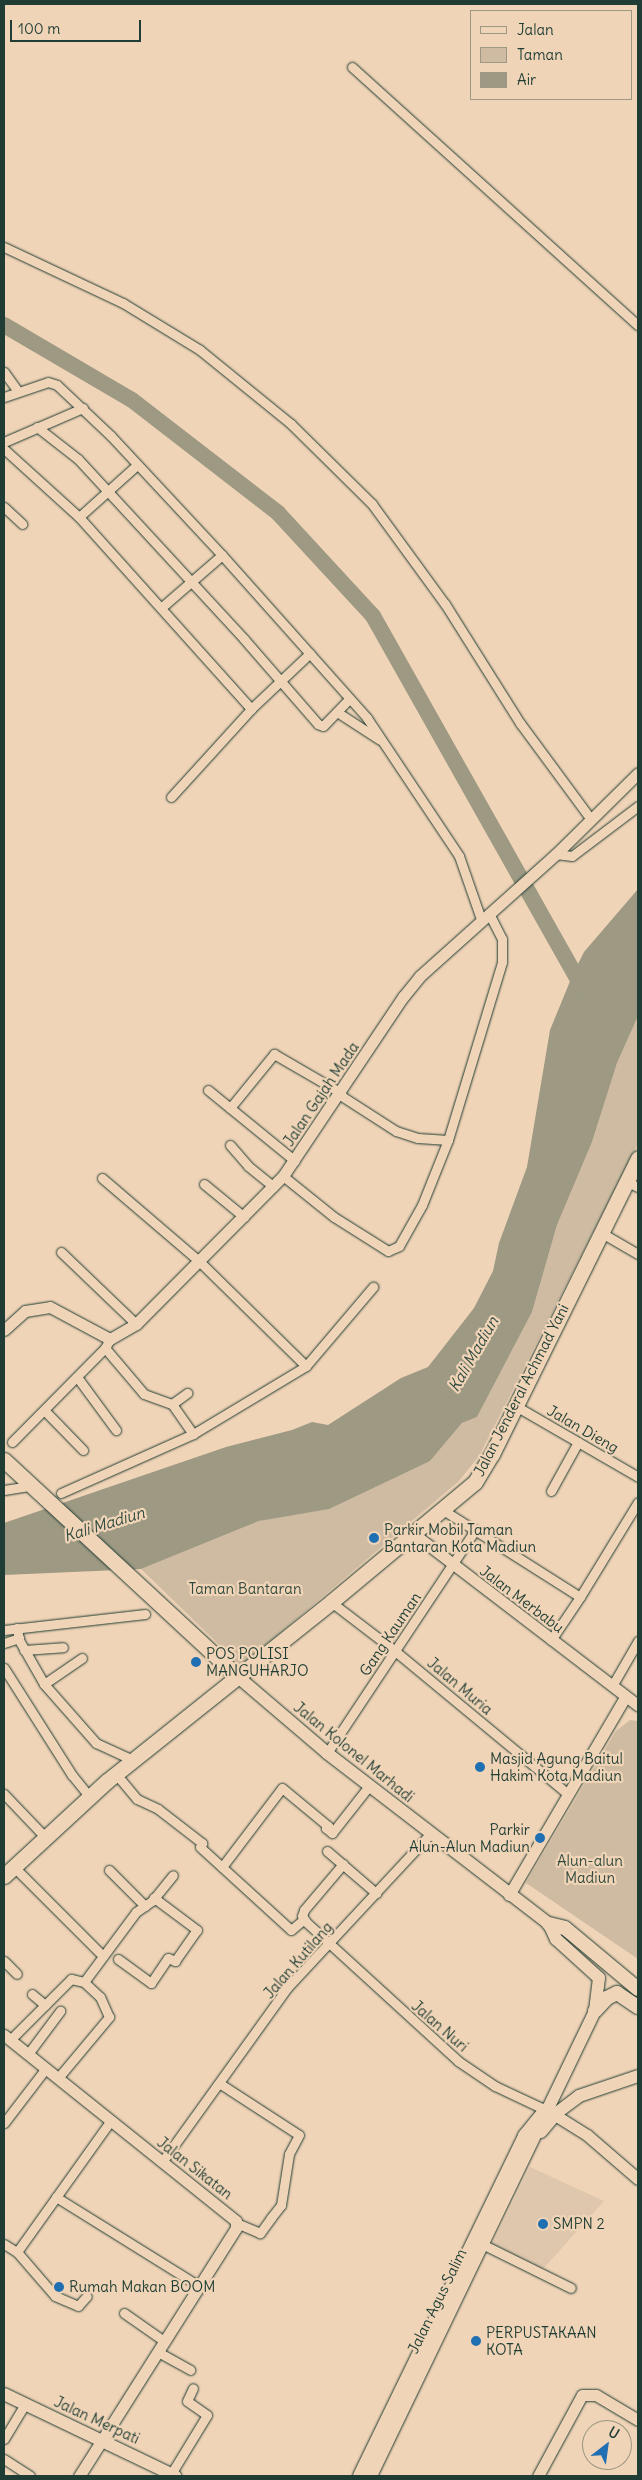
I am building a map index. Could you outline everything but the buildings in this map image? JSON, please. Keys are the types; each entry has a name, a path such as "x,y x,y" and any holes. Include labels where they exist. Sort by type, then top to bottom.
{"highway":[{"name":"Jalan Jenderal Achmad Yani","path":"9,1871 116,1774 235,1674 331,1602 475,1482 483,1470 600,1232 632,1184 638,1158"},
{"path":"4,1460 235,1674"}],"main road":[{"name":"Jalan Kolonel Marhadi","path":"235,1674 327,1753 430,1834 549,1924 565,1928 636,1987"},
{"name":"Jalan Kolonel Marhadi","path":"549,1924 556,1938 596,1972 599,1986 595,2011"},
{"path":"595,2011 607,1998 617,1993 638,2007"},
{"name":"Jalan Agus Salim","path":"459,2282 482,2244 534,2140 550,2113 595,2011"},
{"path":"360,2476 390,2425 459,2282 526,2136 550,2113 594,2089 638,2076"},
{"name":"Jalan Merpati","path":"4,2394 173,2475"},
{"path":"371,2476 390,2425"}],"street":[{"path":"352,67 638,324"},
{"path":"4,247 123,303 191,345 291,424 372,504 444,604 520,722 590,818"},
{"path":"4,372 17,390"},
{"path":"4,397 17,390 53,383 83,408 222,555 310,653 385,743 459,856 485,916 499,932 504,952 448,1140 422,1205 399,1246 393,1251 334,1217 284,1176"},
{"path":"4,442 83,408"},
{"path":"37,427 78,459 192,581 320,726 349,699"},
{"path":"4,462 7,452 79,517 251,710"},
{"path":"79,517 137,465"},
{"path":"4,507 22,524"},
{"path":"162,608 222,555"},
{"path":"171,797 251,710 310,653"},
{"path":"337,712 385,743"},
{"name":"Jalan Gajah Mada","path":"108,1344 136,1324 284,1176 403,997 485,916 555,854 638,773"},
{"path":"555,854 572,856 638,806"},
{"path":"230,1108 274,1054 396,1131 418,1138 448,1140"},
{"path":"208,1090 295,1162"},
{"path":"230,1145 274,1187"},
{"path":"102,1178 200,1262 306,1366"},
{"path":"204,1184 244,1217"},
{"path":"600,1232 638,1254"},
{"path":"61,1252 136,1324"},
{"path":"61,1493 193,1434 306,1366 373,1287"},
{"path":"4,1330 25,1310 50,1307 108,1344 144,1394 172,1404 193,1434"},
{"path":"12,1442 108,1344"},
{"path":"77,1377 116,1430"},
{"path":"172,1404 187,1392"},
{"name":"Jalan Dieng","path":"514,1405 638,1477"},
{"path":"44,1410 83,1450"},
{"path":"551,1491 578,1442"},
{"path":"4,1490 34,1489"},
{"path":"551,1640 580,1597 638,1502"},
{"path":"443,1510 580,1597"},
{"name":"Gang Kauman","path":"327,1753 474,1530"},
{"name":"Jalan Merbabu","path":"414,1534 452,1565 638,1705"},
{"name":"Jalan Muria","path":"331,1602 395,1651 568,1794"},
{"path":"4,1630 145,1614"},
{"path":"18,1628 19,1638 24,1650 44,1684 96,1743 133,1760"},
{"path":"4,1643 19,1638"},
{"path":"612,1686 638,1641"},
{"path":"24,1650 63,1647"},
{"path":"44,1684 82,1658"},
{"path":"4,1668 72,1775 90,1797"},
{"path":"509,1895 625,1697"},
{"path":"116,1774 137,1799 158,1809 202,1843 200,1847 292,1930 304,1919 304,1910 343,1864"},
{"path":"222,1867 282,1788 332,1833 369,1786"},
{"path":"4,1794 45,1838"},
{"name":"Jalan Kutilang","path":"162,2162 287,1988 430,1834"},
{"path":"327,1851 376,1893"},
{"path":"109,1870 145,1906"},
{"path":"9,1871 103,1956"},
{"path":"84,1982 136,1912 154,1898 172,1875"},
{"path":"118,1959 151,1983 168,1958 175,1960 196,1930 154,1898"},
{"name":"Jalan Nuri","path":"304,1919 458,2061 495,2086 550,2113"},
{"path":"4,1961 17,1974"},
{"path":"7,2037 45,2006 71,1979 84,1982 100,1997 109,2017 58,2078"},
{"path":"32,1994 45,2006"},
{"path":"28,2054 60,2011"},
{"name":"Jalan Sikatan","path":"7,2037 231,2215 236,2223"},
{"path":"4,2123 46,2068"},
{"path":"79,2476 236,2228 236,2223 260,2233 281,2205 289,2154 299,2135 218,2083"},
{"path":"550,2113 587,2135 638,2179"},
{"path":"17,2252 111,2120"},
{"path":"56,2197 199,2286"},
{"path":"4,2244 17,2252 54,2296 78,2306 87,2296"},
{"path":"482,2244 571,2288"},
{"path":"124,2313 164,2341"},
{"path":"158,2352 190,2370"},
{"path":"173,2475 207,2415 187,2401 193,2388"},
{"path":"538,2476 577,2401 582,2395 596,2396 638,2420"},
{"path":"4,2439 25,2404"},
{"path":"4,2459 30,2476"}],"shaded area":[{"name":"SMPN 2","path":"530,2167 604,2201 543,2269 491,2247"}],"green space":[{"name":"Taman Bantaran","path":"638,1016 638,1144 479,1456 459,1481 241,1666 141,1569 259,1521 281,1516 430,1461 462,1423 477,1417 532,1312 557,1225 592,1142 617,1063"},
{"name":"Alun-alun Madiun","path":"630,1720 638,1721 638,1959 526,1883 616,1731"}],"water":[{"name":"Kali Madiun","path":"638,889 638,1016 617,1063 592,1142 557,1225 532,1312 477,1417 462,1423 430,1461 329,1509 259,1521 141,1569 4,1575 4,1523 226,1447 292,1430 312,1422 328,1425 401,1378 428,1367 474,1308 493,1271 499,1243 527,1167 550,1030 573,974 584,952"}],"waterway":[{"path":"4,325 132,400 278,513 373,616 584,991"}],"place":[{"name":"Parkir Mobil Taman Bantaran Kota Madiun","path":"374,1538"},
{"name":"POS POLISI MANGUHARJO","path":"196,1662"},
{"name":"Masjid Agung Baitul Hakim Kota Madiun","path":"480,1767"},
{"name":"Parkir Alun-Alun Madiun","path":"540,1838"},
{"name":"SMPN 2","path":"543,2224"},
{"name":"Rumah Makan BOOM","path":"59,2287"},
{"name":"PERPUSTAKAAN KOTA","path":"476,2341"}]}
